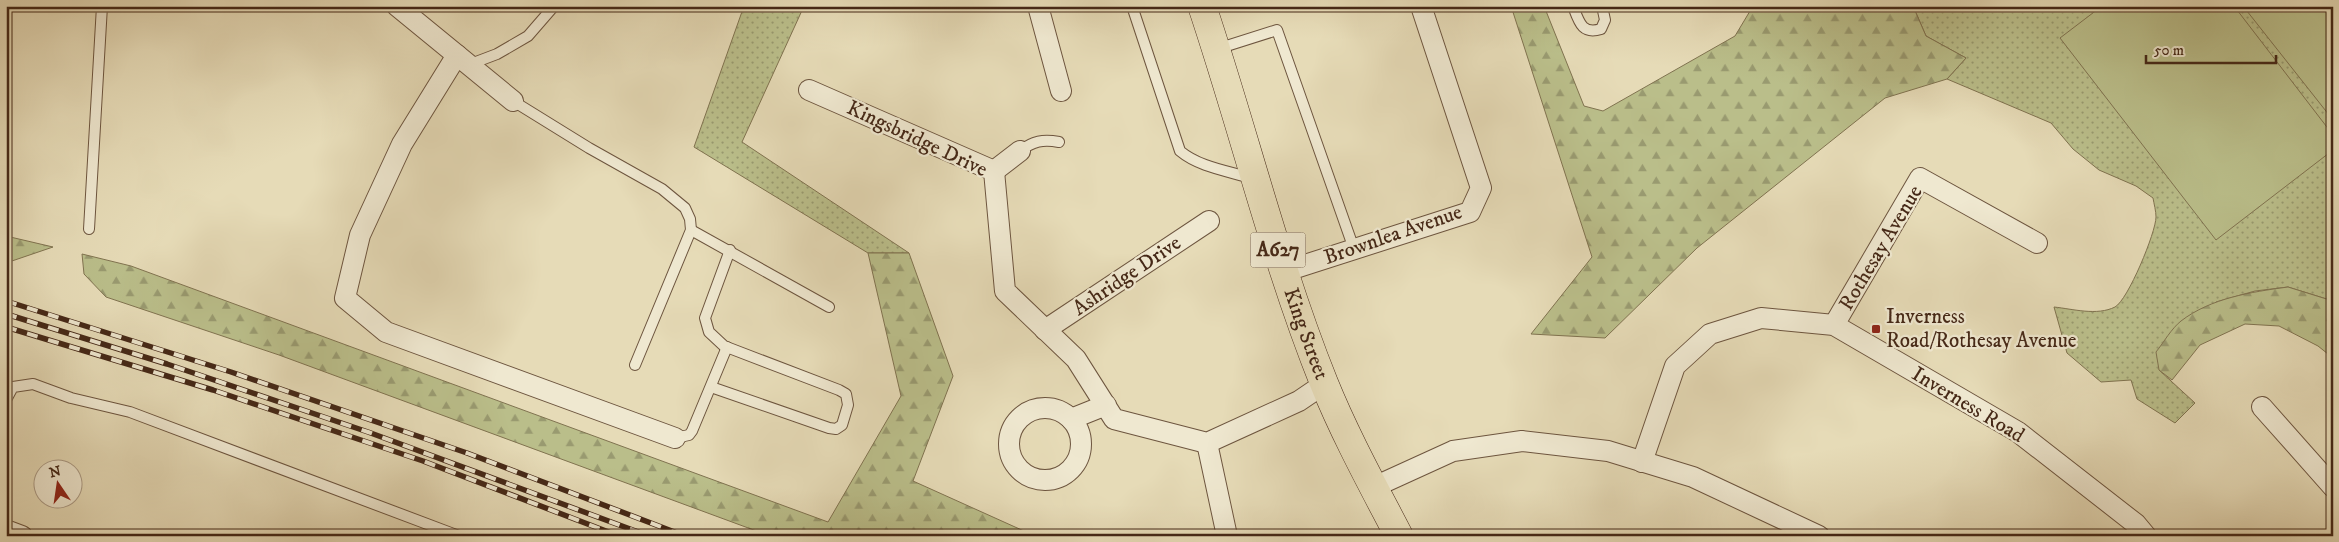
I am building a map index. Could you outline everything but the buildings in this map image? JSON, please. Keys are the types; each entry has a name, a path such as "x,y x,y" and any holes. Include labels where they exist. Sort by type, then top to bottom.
{"main road":[{"name":"King Street","path":"1202,6 1257,180 1283,272 1324,384 1399,536"}],"street":[{"path":"397,6 513,102"},
{"path":"1038,6 1061,91"},
{"name":"Brownlea Avenue","path":"1283,272 1470,212 1481,188 1421,6"},
{"path":"462,60 402,144 364,227 345,298 386,332 675,438"},
{"name":"Kingsbridge Drive","path":"809,90 994,171 1005,290 1076,359 1114,419 1207,443"},
{"path":"994,171 1020,151"},
{"name":"Rothesay Avenue","path":"1834,326 1920,178 2037,244"},
{"name":"Ashridge Drive","path":"1046,330 1209,221"},
{"name":"Inverness Road","path":"1642,462 1675,366 1710,334 1761,318 1834,326 2018,432 2136,524 2146,536"},
{"path":"1227,536 1207,443 1299,400 1324,384"},
{"path":"1071,420 1106,405"},
{"path":"2262,407 2333,487"},
{"path":"1374,487 1453,451 1522,441 1608,451 1694,477 1820,536"},
{"path":"6,530 22,536"}],"lane":[{"path":"89,229 102,6"},
{"path":"462,60 497,54 528,36 554,6"},
{"path":"1132,6 1180,151 1187,157 1204,164 1257,180"},
{"path":"1573,6 1586,30 1593,32 1602,29 1605,20 1602,6"},
{"path":"1217,49 1277,30 1354,249"},
{"path":"513,102 662,189 685,208 690,218 691,230 634,365"},
{"path":"1020,151 1038,141 1046,139 1059,142"},
{"path":"691,230 730,250 829,307"},
{"path":"711,387 836,429 842,425 848,405 846,394 727,347 715,339 709,332 705,318 730,250"},
{"path":"675,438 689,435 692,431 727,347"},
{"path":"6,400 13,387 33,384 71,398 130,412 460,536"}],"green space":[{"path":"744,6 804,6 742,142 909,253 868,253 694,147"},
{"path":"1511,6 1544,6 1584,106 1603,111 1735,36 1753,6 1913,6 1926,36 1966,58 1947,79 1885,98 1697,248 1605,338 1531,334 1592,257"},
{"path":"1913,6 2333,6 2333,301 2288,287 2255,291 2216,302 2159,370 2195,403 2175,423 2137,399 2131,380 2101,382 2067,353 2054,307 2101,311 2115,307 2120,302 2134,279 2155,225 2156,217 2153,198 2136,186 2099,170 2073,149 2051,123 1947,79 1966,58 1926,36"},
{"path":"2102,6 2234,6 2333,135 2333,150 2216,240 2060,38"},
{"path":"2243,6 2333,6 2333,120"},
{"path":"6,236 53,247 6,263"},
{"path":"868,253 909,253 953,376 913,481 1035,536 770,536 279,355 106,297 84,274 82,254 131,266 828,522 901,396"},
{"path":"2288,287 2333,301 2333,358 2318,346 2279,326 2245,324 2200,345 2172,380 2159,370 2156,352 2177,324 2193,313 2218,301 2232,297"}],"railway":[{"path":"6,301 231,372 467,453 685,536"},
{"path":"6,314 167,364 368,432 649,536"},
{"path":"6,327 213,390 423,461 619,536"}],"place":[{"name":"Inverness Road/Rothesay Avenue","path":"1876,329"}]}
